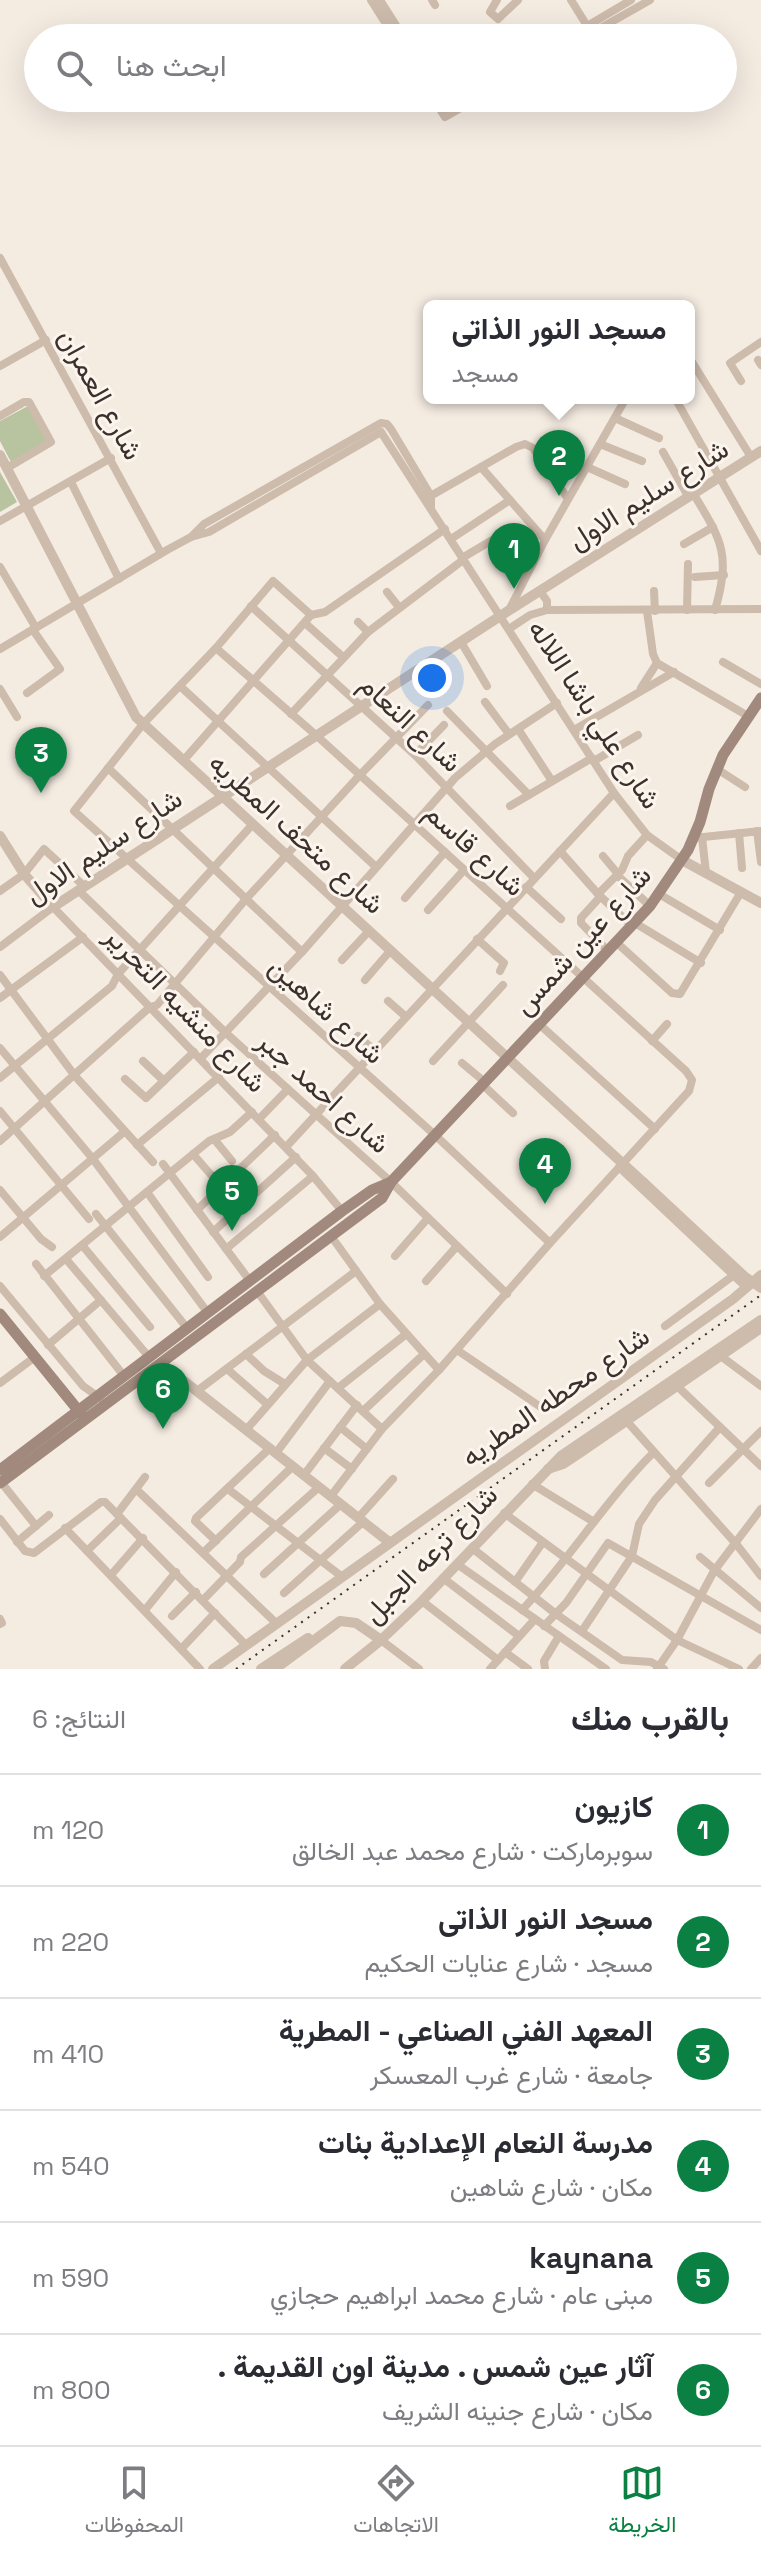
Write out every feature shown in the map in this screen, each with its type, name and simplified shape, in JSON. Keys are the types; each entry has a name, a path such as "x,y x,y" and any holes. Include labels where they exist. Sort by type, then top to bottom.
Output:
{"main road":[{"name":"شارع عين شمس","path":"102,1400 124,1376 208,1313 375,1205 391,1182 650,906 698,837 717,769 761,698"},
{"name":"شارع عين شمس","path":"0,1482 102,1400 161,1363 342,1211 372,1190 391,1182"},
{"path":"1,1316 82,1415"},
{"name":"شارع عين شمس","path":"1,1466 82,1415"}],"street":[{"path":"371,0 386,24"},
{"path":"380,0 395,24"},
{"path":"497,0 490,12 498,19 513,2"},
{"path":"571,0 583,24"},
{"path":"599,24 631,0"},
{"path":"604,24 650,0"},
{"name":"شارع العمران","path":"0,258 161,553"},
{"path":"0,285 11,279"},
{"path":"0,366 46,340"},
{"path":"741,381 731,362 761,342"},
{"path":"695,366 756,454"},
{"path":"0,416 29,402 51,442 7,468"},
{"path":"505,614 623,404"},
{"path":"678,404 761,551"},
{"path":"615,418 659,438"},
{"name":"شارع علي باشا اللاله","path":"0,649 161,553 191,537 209,532 380,432 407,464 463,559 505,614 509,629 614,793 647,835 682,860 761,903"},
{"path":"600,444 642,461"},
{"path":"427,498 516,447 529,446 568,499"},
{"path":"663,452 713,527 722,548 724,575 715,610"},
{"name":"شارع سليم الاول","path":"0,947 53,907 173,828 756,454"},
{"name":"شارع متحف المطريه","path":"0,455 125,700 143,724 507,1058 747,1288"},
{"path":"0,521 111,458"},
{"path":"481,467 545,540"},
{"path":"587,467 625,484"},
{"path":"71,482 119,579"},
{"path":"451,539 510,500"},
{"path":"684,544 713,527"},
{"path":"183,761 311,615 325,612 445,529"},
{"path":"291,714 343,657 398,606 494,539"},
{"path":"687,610 688,564"},
{"path":"0,567 60,669 27,693"},
{"path":"695,577 724,575"},
{"path":"302,952 108,768 143,724 216,648 273,581 311,615"},
{"path":"540,591 547,601 547,610"},
{"path":"654,591 651,611 653,654 657,663 748,716"},
{"path":"387,592 398,606"},
{"name":"شارع النعام","path":"251,606 415,755 534,878"},
{"path":"509,629 530,615 547,610 761,609"},
{"path":"358,622 368,632"},
{"path":"305,623 343,657"},
{"path":"461,642 487,686"},
{"name":"شارع قاسم","path":"216,648 690,1075 689,1091 655,1129"},
{"path":"723,662 761,684"},
{"path":"638,691 657,663"},
{"path":"574,730 674,672"},
{"path":"180,686 375,866"},
{"path":"0,689 3,701 17,717"},
{"path":"485,702 514,732 552,781"},
{"path":"125,1079 144,1098 226,1033 302,952 447,787 486,751 557,703"},
{"path":"0,1141 150,1007 157,1005 246,899 428,705"},
{"path":"447,711 529,795"},
{"path":"415,755 444,725"},
{"path":"510,806 638,735"},
{"name":"شارع شاهين","path":"108,768 74,811 436,1136 550,1243"},
{"path":"717,769 745,787"},
{"path":"286,1147 614,793"},
{"path":"0,1078 112,986 118,974 252,825"},
{"path":"706,873 698,837 759,831 761,862"},
{"path":"739,833 742,868"},
{"path":"647,835 580,920 582,925 669,990 676,994 684,991 741,892"},
{"name":"شارع منشيه التحرير","path":"0,836 24,874 53,907 296,1157 342,1211"},
{"name":"شارع احمد جبر","path":"24,874 44,849 226,1033 391,1182 507,1294"},
{"path":"560,851 599,896 633,925 701,963"},
{"path":"405,898 445,852"},
{"path":"603,856 650,906"},
{"path":"428,910 464,870"},
{"path":"0,891 24,874"},
{"path":"526,887 561,919"},
{"path":"659,894 720,930"},
{"path":"342,960 369,931"},
{"path":"0,998 83,937"},
{"path":"477,939 504,963 500,971"},
{"path":"365,980 390,951"},
{"path":"0,975 75,1076 124,1132 169,1173 307,1360 382,1429"},
{"path":"433,1061 503,985"},
{"path":"388,1001 405,1016"},
{"path":"331,1496 382,1429 439,1370 655,1129 539,1024"},
{"path":"652,1041 667,1024"},
{"path":"358,1036 374,1050"},
{"path":"0,1048 130,1206 208,1313"},
{"path":"143,1061 164,1081"},
{"path":"462,1063 513,1113"},
{"path":"137,1145 219,1077"},
{"path":"259,1119 288,1089"},
{"path":"0,1111 61,1186 105,1226 187,1328"},
{"path":"44,1276 193,1154 230,1132 252,1112"},
{"path":"0,1237 124,1132"},
{"path":"197,1210 275,1135"},
{"path":"214,1139 232,1161"},
{"path":"193,1154 212,1176"},
{"path":"213,1232 296,1157"},
{"name":"شارع متحف المطريه","path":"621,1165 761,1288"},
{"path":"226,1249 313,1176"},
{"path":"0,1190 41,1239 52,1247"},
{"path":"147,1192 208,1277"},
{"path":"395,1256 428,1218"},
{"path":"331,1236 380,1304 439,1370"},
{"path":"82,1245 150,1327"},
{"path":"426,1281 457,1246"},
{"path":"66,1259 149,1357"},
{"path":"36,1264 124,1376"},
{"path":"197,1391 356,1271"},
{"path":"665,1326 734,1275"},
{"name":"شارع محطه المطريه","path":"213,1669 761,1275"},
{"path":"0,1286 83,1386 102,1400"},
{"path":"48,1345 101,1300"},
{"path":"246,1430 307,1360 380,1304"},
{"name":"شارع ترعه الجبل","path":"623,1417 717,1353 757,1330 761,1320"},
{"path":"338,1388 405,1335"},
{"path":"457,1350 545,1410"},
{"path":"717,1353 761,1386"},
{"name":"شارع ترعه الجبل","path":"351,1667 422,1601 561,1456 676,1385 717,1353"},
{"path":"246,1354 264,1371 285,1384"},
{"path":"304,1475 340,1427 423,1355"},
{"path":"2,1378 35,1357"},
{"path":"161,1363 389,1542"},
{"path":"227,1369 267,1404"},
{"path":"216,1541 195,1520 273,1451 330,1381"},
{"path":"676,1385 761,1466"},
{"path":"623,1417 761,1576"},
{"path":"340,1427 367,1449"},
{"path":"582,1631 632,1556 639,1524 655,1500 720,1427"},
{"path":"709,1483 761,1431"},
{"path":"324,1448 352,1469"},
{"path":"522,1610 567,1560 627,1479 653,1453"},
{"path":"203,1553 293,1466"},
{"path":"87,1551 119,1516 145,1477"},
{"path":"284,1593 361,1519 393,1479"},
{"path":"0,1482 36,1526"},
{"path":"532,1484 594,1522"},
{"path":"203,1600 241,1557 319,1487"},
{"path":"136,1489 276,1623"},
{"path":"228,1489 341,1576"},
{"path":"0,1519 25,1551 34,1553 105,1502 246,1645"},
{"path":"264,1574 341,1504"},
{"path":"472,1548 556,1614 622,1660 645,1661 660,1668 714,1571 737,1545 761,1509"},
{"path":"504,1513 677,1640 739,1669"},
{"path":"17,1542 49,1515"},
{"path":"65,1528 200,1669"},
{"path":"111,1575 143,1538"},
{"path":"515,1582 543,1542"},
{"path":"544,1626 608,1543 761,1630"},
{"path":"700,1557 761,1608"},
{"path":"457,1564 559,1636 592,1665 606,1669"},
{"path":"145,1610 176,1572"},
{"path":"443,1578 519,1636"},
{"path":"172,1616 196,1592"},
{"path":"422,1601 498,1660"},
{"path":"182,1648 215,1613"},
{"path":"490,1669 535,1619"},
{"path":"275,1669 335,1622 345,1620 356,1623 419,1669"},
{"path":"261,1669 300,1641 318,1635"},
{"path":"545,1669 544,1661 559,1636"},
{"path":"505,1652 528,1669"},
{"path":"751,1669 761,1658"}],"green space":[{"path":"28,406 48,442 11,462 0,441 0,421"},
{"path":"0,472 17,502 0,512"}],"railway":[{"path":"236,1669 761,1295"}],"place":[{"name":"مسجد النور الذاتى","path":"559,496"},
{"name":"كازيون","path":"514,589"},
{"name":"المعهد الفني الصناعي - المطرية","path":"41,793"},
{"name":"مدرسة النعام الإعدادية بنات","path":"545,1204"},
{"name":"kaynana","path":"232,1231"},
{"name":"آثار عين شمس . مدينة اون القديمة .","path":"163,1429"}]}
